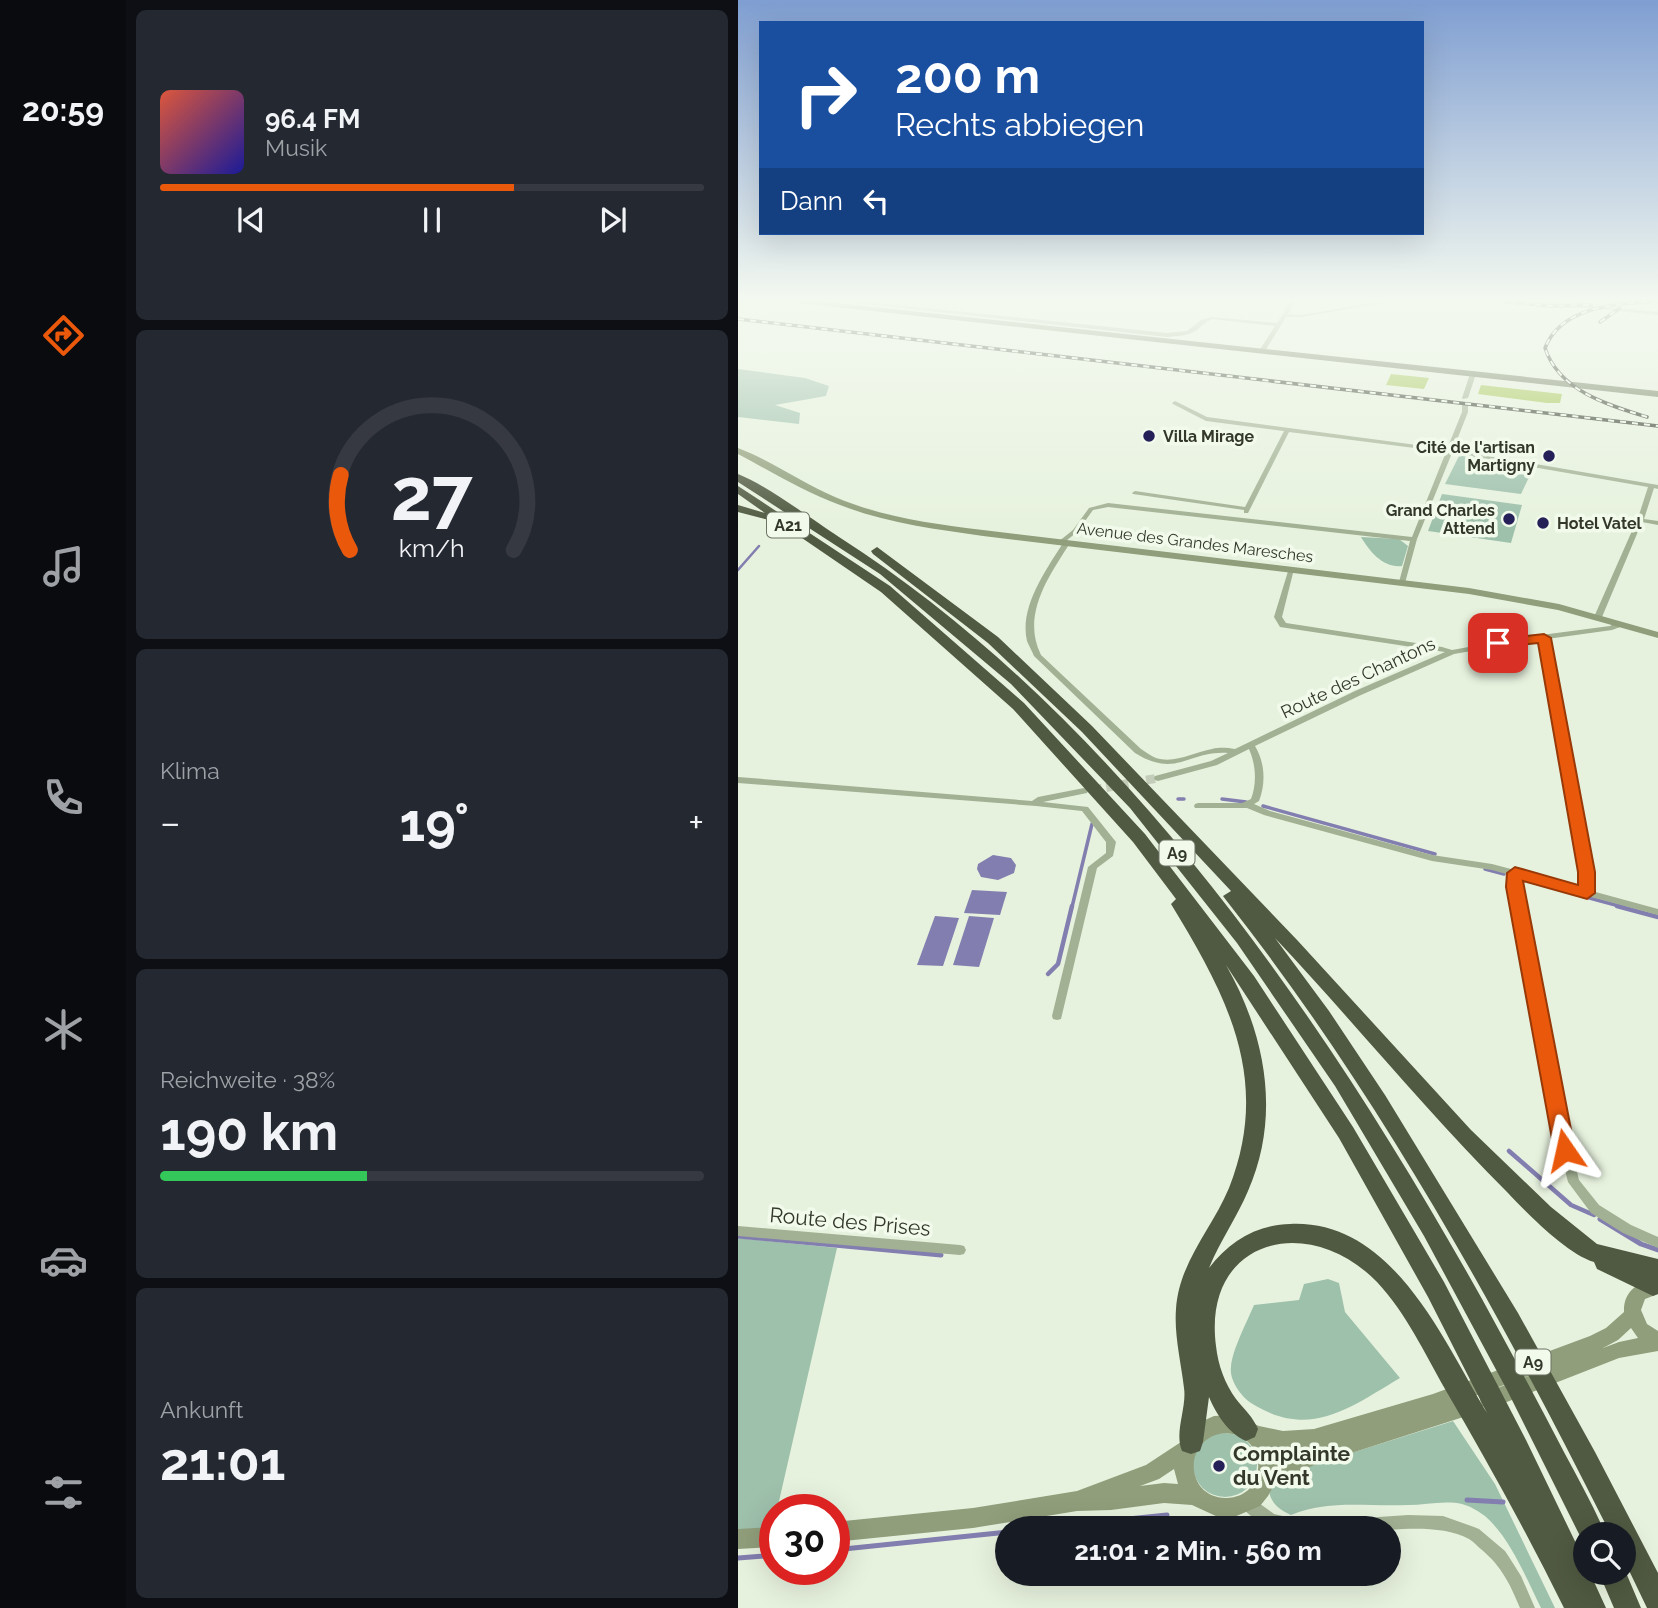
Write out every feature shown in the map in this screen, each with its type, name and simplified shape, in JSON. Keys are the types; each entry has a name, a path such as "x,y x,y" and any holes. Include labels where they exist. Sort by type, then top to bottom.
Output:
{"highway":[{"name":"A9","path":"738,467 820,513 928,588 1023,667 1110,753 1249,917 1390,1119 1488,1281 1657,1602"},
{"name":"A9","path":"738,477 851,546 973,640 1078,741 1187,865 1290,1005 1385,1152 1494,1342 1586,1522"},
{"path":"738,489 835,551 905,604 978,667 1051,739 1184,894 1238,967 1354,1147 1483,1381 1593,1608"},
{"name":"A21","path":"738,508 783,523 835,551"},
{"path":"1110,753 1292,945 1481,1154 1543,1214 1615,1268 1656,1280"},
{"path":"1116,812 1184,911 1226,983 1247,1029 1258,1079 1257,1125 1246,1170 1234,1200 1199,1264 1189,1293 1186,1321 1197,1400 1189,1445"},
{"path":"1250,1432 1221,1396 1205,1351 1204,1307 1212,1281 1237,1252 1273,1235 1314,1234 1348,1246 1377,1269 1411,1311 1506,1470 1578,1608"},
{"path":"1617,1585 1628,1608"}],"main road":[{"path":"1492,376 1657,394"},
{"name":"Avenue des Grandes Maresches","path":"738,451 826,496 877,514 938,527 1510,597 1657,634"},
{"path":"1656,1280 1635,1298 1633,1315 1641,1330 1657,1343"},
{"path":"1591,1353 1633,1315"},
{"path":"1267,1478 1311,1456 1591,1353 1657,1343"},
{"path":"1077,1501 1152,1472 1189,1445 1204,1429 1216,1425 1228,1424 1283,1440 1314,1438 1436,1411"},
{"path":"850,1530 962,1519 1077,1501 1111,1500 1164,1493 1197,1496 1217,1507 1233,1508 1247,1503 1260,1493 1267,1478 1267,1455 1250,1432"},
{"path":"1189,1445 1185,1474 1197,1496"},
{"path":"738,1539 759,1538"}],"street":[{"path":"1403,582 1414,539 1450,452 1472,376"},
{"path":"1175,403 1203,418 1450,452 1654,486 1598,617"},
{"path":"1243,520 1287,430"},
{"path":"1135,494 1247,509"},
{"path":"1236,752 1223,750 1171,762 1151,759 1138,751 1035,653 1030,634 1037,593 1064,542 1090,510 1103,506 1414,539"},
{"path":"1640,520 1657,523"},
{"path":"1291,569 1278,617 1283,625 1452,652"},
{"name":"Route des Chantons","path":"1158,778 1202,768 1358,693 1452,652 1543,636 1612,628 1620,624"},
{"path":"1543,636 1587,872 1587,893"},
{"path":"1248,805 1256,799 1258,785 1256,755 1250,746"},
{"path":"738,780 1078,806 1084,809 1111,842 1110,854 1093,867 1057,1016"},
{"path":"1034,804 1038,800 1084,791"},
{"path":"1198,806 1248,805 1267,813 1406,852 1515,873 1657,912"},
{"path":"1515,873 1514,887 1559,1122 1574,1182 1595,1209 1627,1229 1657,1243"},
{"name":"Route des Prises","path":"738,1231 960,1250"},
{"path":"1247,1503 1262,1517 1286,1525 1327,1527 1428,1521 1454,1526 1478,1535 1499,1554 1528,1608"}],"green space":[{"path":"738,376 790,376 829,386 826,396 775,405 800,413 799,424 738,417"},
{"path":"1459,456 1534,467 1521,494 1445,484"},
{"path":"1442,494 1522,505 1511,543 1428,531"},
{"path":"1361,537 1399,539 1408,546 1402,566 1383,562"},
{"path":"738,1238 837,1248 781,1494 759,1494 759,1529 738,1531"},
{"path":"1328,1279 1339,1283 1345,1312 1400,1378 1364,1400 1328,1416 1292,1419 1272,1414 1243,1396 1232,1377 1232,1360 1237,1344 1254,1305 1299,1300 1304,1284"},
{"path":"1453,1421 1495,1484 1555,1608 1541,1608 1503,1536 1485,1516 1468,1506 1449,1502 1334,1505 1291,1515 1280,1509 1272,1500 1269,1491 1284,1474"},
{"path":"1225,1433 1243,1439 1251,1447 1257,1465 1251,1483 1243,1491 1225,1497 1207,1491 1199,1483 1193,1465 1199,1447 1207,1439"}],"shaded area":[{"path":"993,855 1011,858 1016,865 1014,873 998,880 981,877 978,864"},
{"path":"972,890 1007,892 1000,915 964,913"},
{"path":"935,916 959,918 943,966 917,965"},
{"path":"969,916 994,918 979,967 953,965"}],"building":[{"path":"1390,376 1429,378 1424,389 1386,385"},
{"path":"1481,385 1562,394 1560,403 1547,403 1478,394"}],"waterway":[{"path":"738,570 759,546"},
{"path":"1178,799 1184,799"},
{"path":"1222,799 1246,802"},
{"path":"1263,806 1435,854"},
{"path":"1072,907 1092,824"},
{"path":"1485,869 1504,874"},
{"path":"1524,880 1561,890"},
{"path":"1582,896 1623,907"},
{"path":"1048,974 1058,964 1072,906"},
{"path":"1617,906 1658,917"},
{"path":"1509,1151 1571,1205 1594,1215"},
{"path":"1600,1219 1641,1244 1658,1250"},
{"path":"738,1236 941,1255"},
{"path":"1467,1500 1503,1502"},
{"path":"1157,1516 1167,1515"},
{"path":"850,1548 995,1533"},
{"path":"738,1558 759,1556"}],"tunnel":[{"path":"1093,790 1158,778"}],"railway":[{"path":"1228,376 1658,426"},
{"path":"1562,376 1573,386 1601,401 1647,417"}],"place":[{"name":"Villa Mirage","path":"1149,436"},
{"name":"Cité de l'artisan Martigny","path":"1549,456"},
{"name":"Grand Charles Attend","path":"1509,519"},
{"name":"Hotel Vatel","path":"1543,523"},
{"name":"Complainte du Vent","path":"1219,1466"}],"route":[{"path":"1498,643 1544,638 1587,872 1587,893 1515,873 1514,887 1565,1150"}]}
